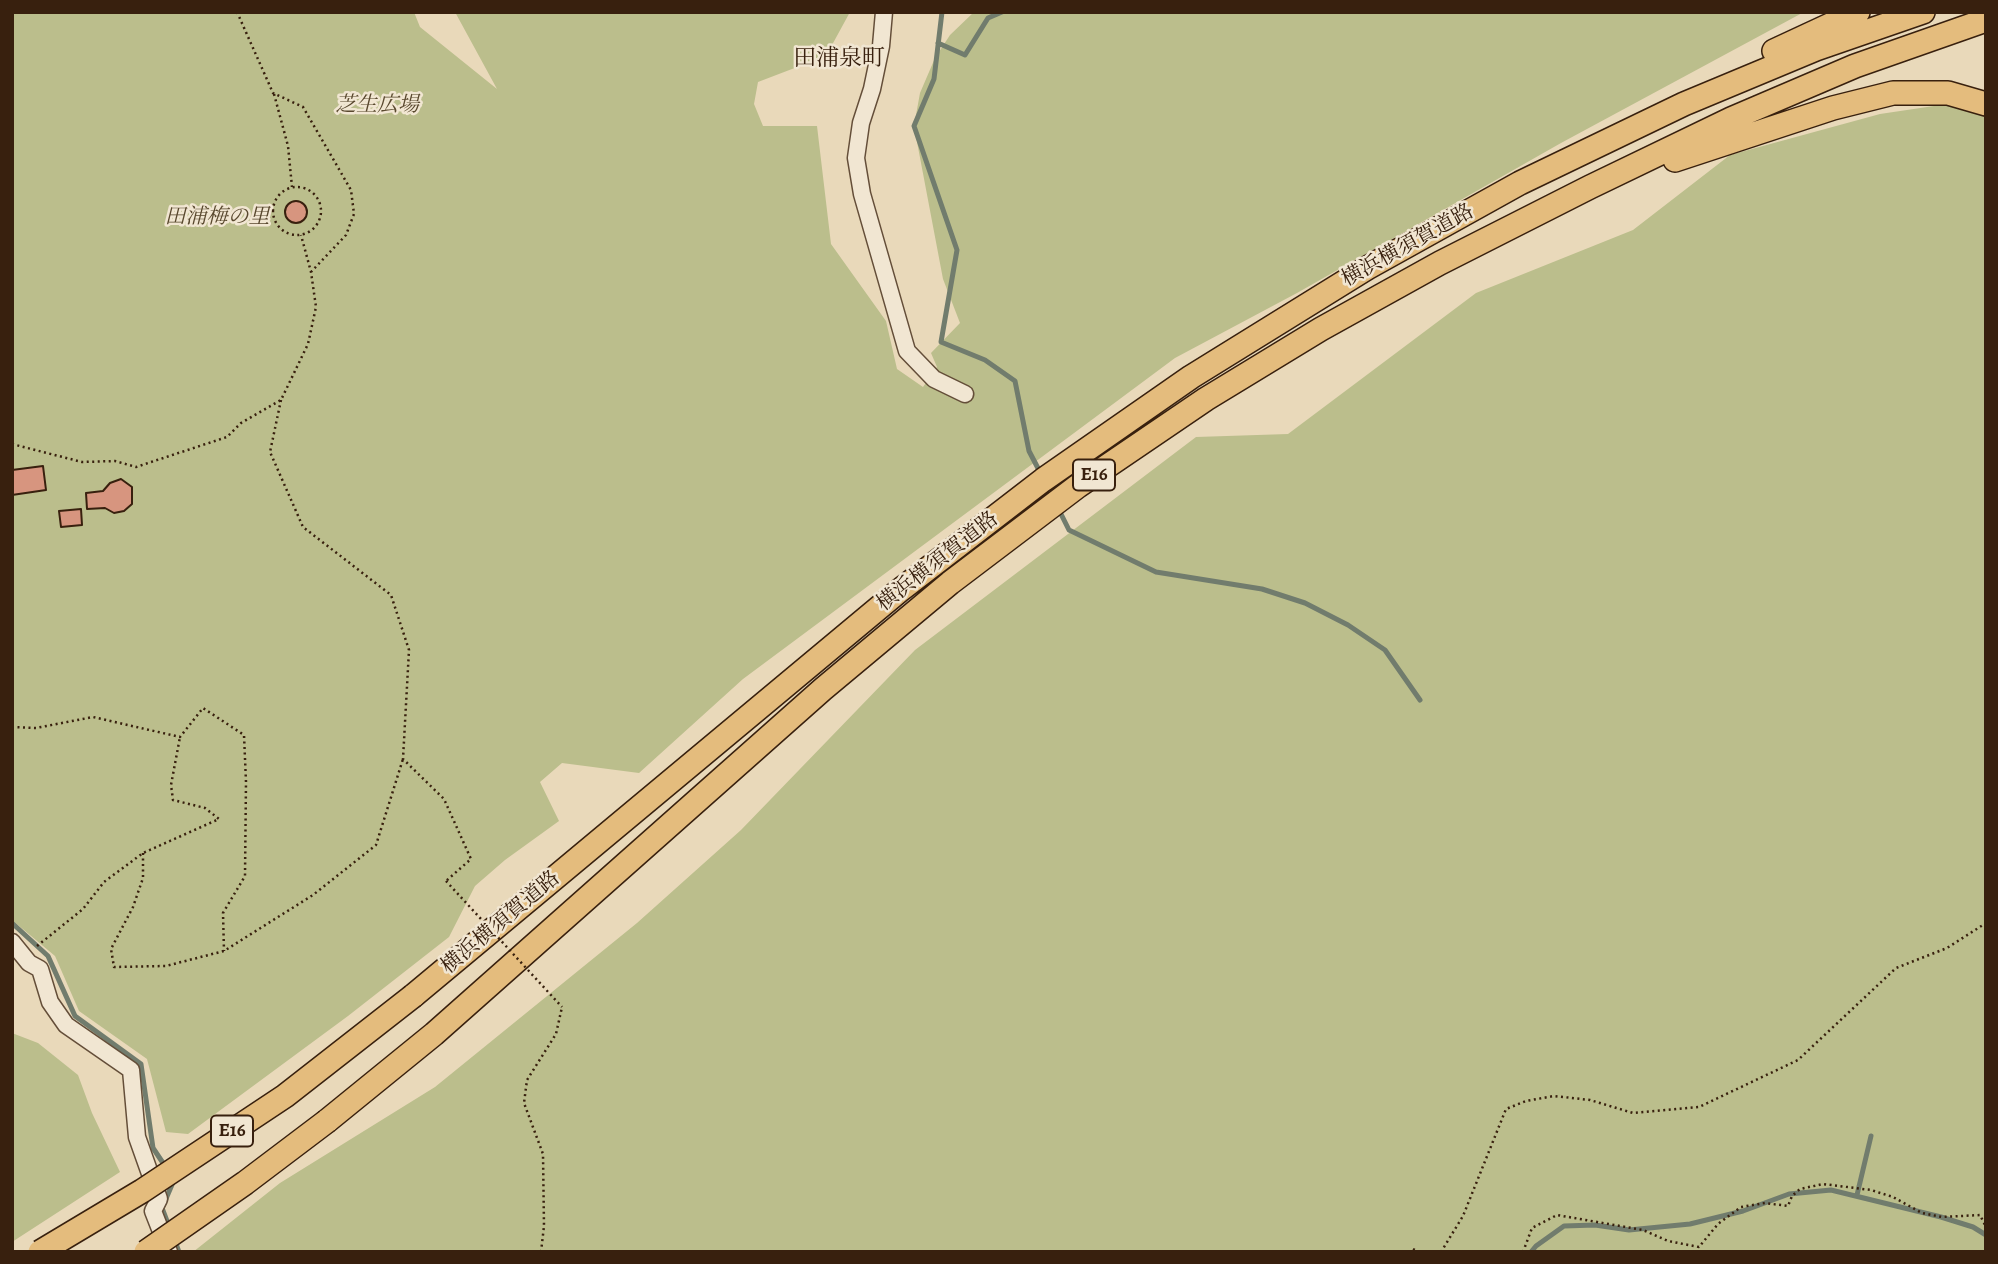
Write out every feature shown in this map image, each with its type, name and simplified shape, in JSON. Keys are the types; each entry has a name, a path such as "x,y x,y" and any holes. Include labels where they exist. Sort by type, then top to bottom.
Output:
{"highway":[{"path":"1520,183 1744,64 1858,12"},
{"name":"横浜横須賀道路","path":"40,1252 142,1191 285,1096 414,996 899,591 1043,480 1214,362 1367,268 1520,183 1684,104 1816,49 1923,12"},
{"name":"横浜横須賀道路","path":"146,1252 245,1183 327,1121 434,1034 823,689 950,583 1078,486 1206,399 1321,329 1440,263 1590,187 1731,119 1843,71 1986,20"},
{"path":"1590,187 1833,108 1894,93 1948,93 1986,104"}],"street":[{"path":"884,12 881,46 861,123 856,158 862,194 907,351 934,379 965,394"},
{"path":"12,942 29,962 40,969 50,1002 66,1026 131,1070 137,1137 159,1199 153,1211 169,1252"}],"path":[{"path":"237,12 273,93 288,146 292,187"},
{"path":"273,93 303,107 351,190 354,215 346,235 311,272"},
{"path":"292,187 310,190 317,197 320,206 317,224 301,235 283,231 276,224 273,215 276,197 283,190 292,187"},
{"path":"143,852 143,878 137,898 111,948 114,967 166,966 224,951 313,895 376,845 402,759 410,650 391,595 303,527 270,452 281,400 308,344 316,307 311,272 301,235"},
{"path":"12,444 82,462 115,461 136,467 227,437 241,423 281,400"},
{"path":"29,962 38,944 83,909 104,882 143,852 219,819 205,808 173,800 171,785 180,737 204,708 244,735 245,876 223,913 224,951"},
{"path":"12,727 36,728 93,717 180,737"},
{"path":"402,759 444,799 471,859 446,881 562,1007 556,1034 527,1080 524,1102 543,1154 544,1226 541,1252"},
{"path":"1441,1252 1463,1216 1506,1109 1526,1101 1554,1096 1590,1100 1633,1113 1699,1107 1798,1060 1896,968 1947,948 1986,923"},
{"path":"1523,1252 1532,1228 1556,1215 1643,1230 1668,1241 1699,1247 1718,1224 1741,1208 1765,1203 1788,1206 1792,1196 1800,1189 1824,1184 1871,1190 1893,1197 1922,1213 1942,1216 1980,1215 1986,1227"},
{"path":"1413,1249 1419,1252"}],"green space":[{"path":"12,12 414,12 420,27 497,89 455,12 850,12 826,56 758,82 754,104 763,126 817,126 831,244 886,321 897,369 923,387 937,367 931,353 960,323 943,279 914,126 920,93 935,58 950,35 974,12 1804,12 1561,143 1297,293 1175,358 743,679 639,773 562,763 540,782 559,821 505,860 475,886 449,937 348,1016 188,1134 166,1132 147,1059 79,1011 55,956 12,920"},
{"path":"1954,103 1986,114 1986,1252 193,1252 280,1183 435,1087 637,923 741,830 915,650 1196,437 1288,434 1476,293 1633,230 1730,155 1880,114"},
{"path":"12,1033 38,1043 78,1075 92,1113 120,1172 12,1242"}],"building":[{"path":"296,201 304,204 307,212 304,220 296,223 288,220 285,212 288,204"},
{"path":"43,466 46,490 12,495 12,470"},
{"path":"121,479 132,487 132,504 124,511 114,513 105,508 87,509 86,493 103,491 110,483"},
{"path":"81,509 82,525 61,527 59,511"}],"waterway":[{"path":"942,12 934,79 914,126 957,250 941,342 985,360 1015,381 1029,451 1041,474"},
{"path":"938,43 965,55 988,18 1002,12"},
{"path":"1058,508 1069,530 1156,572 1262,589 1305,603 1348,625 1385,650 1420,700"},
{"path":"12,923 48,956 75,1016 141,1064 153,1148 167,1169"},
{"path":"1857,1195 1871,1136"},
{"path":"170,1229 162,1208 174,1180"},
{"path":"1531,1252 1564,1226 1595,1225 1629,1230 1690,1224 1743,1211 1789,1194 1831,1190 1941,1217 1973,1227 1986,1235"},
{"path":"174,1238 179,1252"}],"district":[{"name":"田浦泉町","path":"839,59"}],"park label":[{"name":"芝生広場","path":"377,106"},
{"name":"田浦梅の里","path":"217,218"}]}
